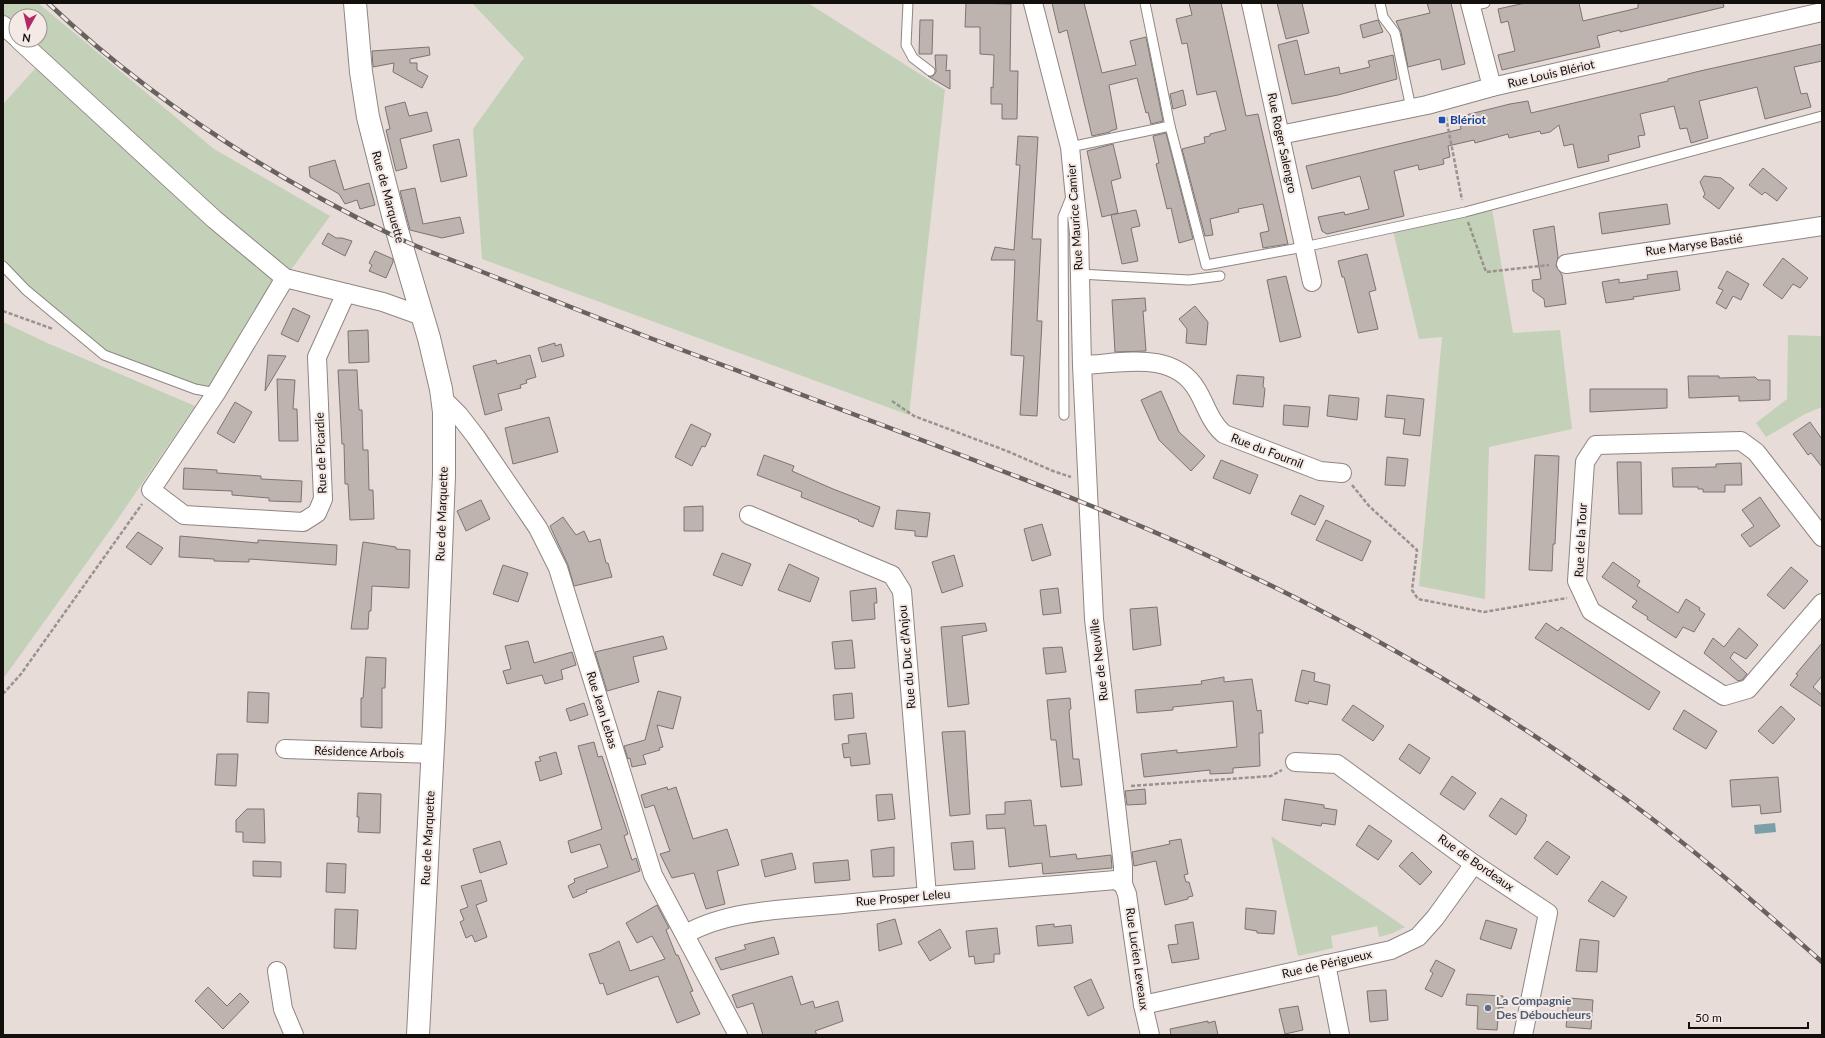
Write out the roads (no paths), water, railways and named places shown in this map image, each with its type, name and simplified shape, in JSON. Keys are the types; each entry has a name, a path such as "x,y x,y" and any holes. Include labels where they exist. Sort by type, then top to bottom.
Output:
{"street":[{"name":"Rue de Marquette","path":"355,3 360,66 368,117 381,174 434,358 442,399 445,430 445,468 433,754 418,1035"},
{"name":"Rue Maurice Camier","path":"1033,3 1070,147 1079,233 1082,365 1086,436"},
{"name":"Rue Roger Salengro","path":"1251,3 1312,282"},
{"path":"1475,4 1492,88"},
{"name":"Rue Louis Blériot","path":"1280,135 1443,102 1492,88 1822,12"},
{"path":"28,48 214,219 286,278 383,302 422,316"},
{"name":"Rue Maryse Bastié","path":"1566,264 1822,226"},
{"path":"216,393 286,278"},
{"name":"Rue de Picardie","path":"216,393 151,490 184,515 303,522 317,513 323,499 317,357 346,293"},
{"name":"Rue du Fournil","path":"1082,365 1148,361 1174,369 1196,388 1212,420 1217,428 1224,434 1320,471 1342,473"},
{"name":"Rue Jean Lebas","path":"442,399 459,415 476,437 538,528 558,568 653,874 738,1035"},
{"name":"Rue de Neuville","path":"1086,436 1094,619 1123,866 1123,884"},
{"name":"Rue de la Tour","path":"1822,537 1756,452 1741,441 1596,445 1585,462 1577,581 1591,611 1724,696 1748,689 1822,603"},
{"name":"Rue du Duc d'Anjou","path":"749,515 892,575 902,592 927,896"},
{"name":"Résidence Arbois","path":"285,749 433,754"},
{"name":"Rue de Bordeaux","path":"1295,762 1337,764 1474,864 1548,913 1523,1035"},
{"name":"Rue de Périgueux","path":"1143,1005 1392,950 1418,937 1435,918 1474,864"},
{"name":"Rue Prosper Leleu","path":"686,934 698,927 748,914 927,896 1115,880 1123,884"},
{"name":"Rue Lucien Leveaux","path":"1123,884 1127,894 1143,1005 1150,1035"},
{"path":"1326,964 1340,1035"},
{"path":"277,971 283,1009 294,1035"}],"lane":[{"path":"908,3 906,45 914,58 930,70"},
{"path":"1145,3 1170,126 1206,265 1304,247 1465,212 1822,116"},
{"path":"1380,3 1383,17 1395,33 1411,108"},
{"path":"1070,147 1170,126"},
{"path":"1064,415 1063,217 1074,188"},
{"path":"3,266 26,290 104,355 195,389 216,393"},
{"path":"1079,274 1189,280 1220,276"}],"water":[{"path":"1775,823 1776,832 1755,834 1754,825"}],"railway":[{"path":"48,3 127,71 212,133 301,188 347,213 403,240 628,329 1035,483 1158,533 1292,596 1358,630 1422,666 1486,705 1548,745 1637,807 1744,894 1822,962"}],"place":[{"name":"Blériot","path":"1442,120"},
{"name":"La Compagnie Des Déboucheurs","path":"1488,1008"}]}
